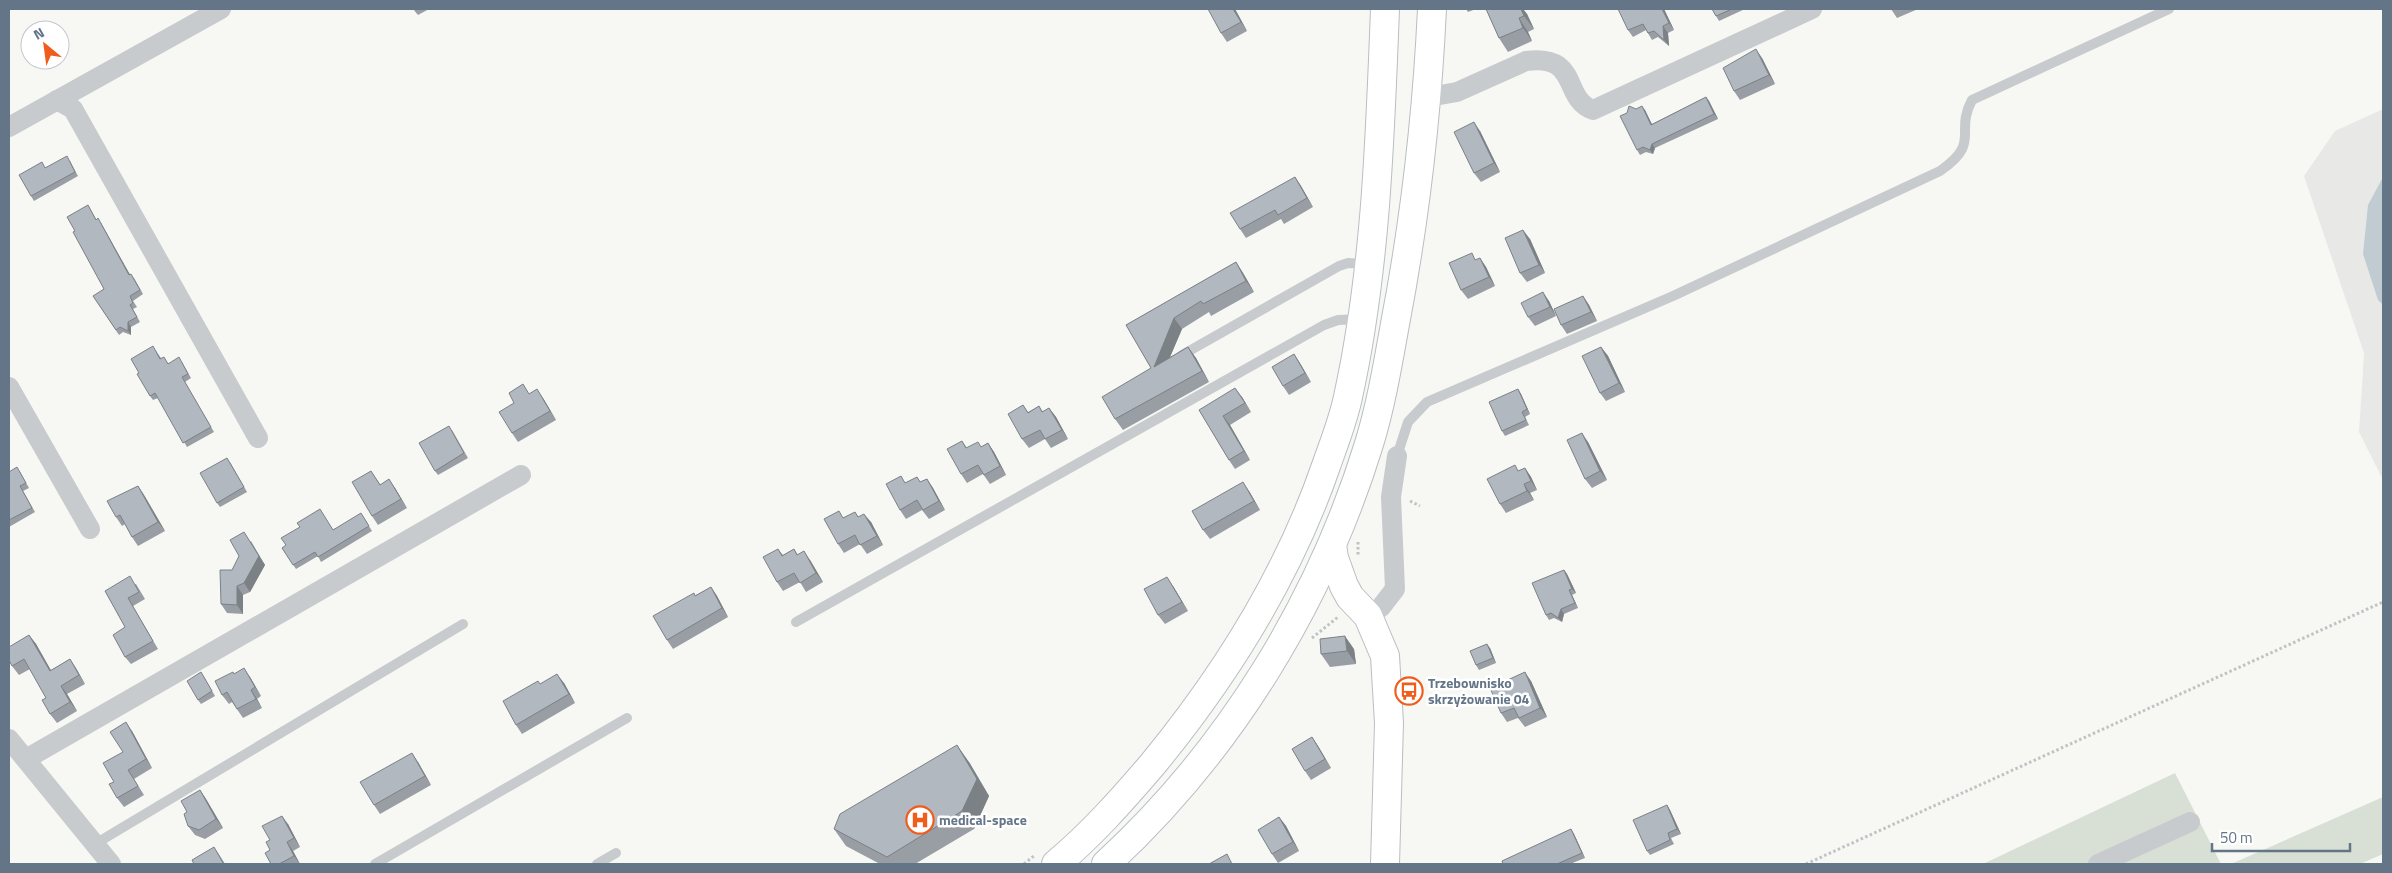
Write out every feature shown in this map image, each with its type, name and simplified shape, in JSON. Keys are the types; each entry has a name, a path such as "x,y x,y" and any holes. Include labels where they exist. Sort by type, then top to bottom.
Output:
{"main road":[{"path":"1047,858 1127,794 1188,721 1239,647 1293,549 1317,491 1347,400 1363,319 1371,265 1385,9"},
{"path":"1106,864 1196,770 1237,716 1289,632 1332,545 1370,442 1402,291 1416,192 1432,9"},
{"path":"1382,81 1391,91 1402,97 1414,97 1426,93"},
{"path":"1332,545 1338,573 1381,641 1388,673 1389,723 1385,864"},
{"path":"1293,549 1294,565 1298,573 1313,585 1359,607"}],"street":[{"path":"9,128 221,9"},
{"path":"1426,93 1440,95 1457,92 1526,61 1538,59 1549,61 1558,66 1570,78 1578,100 1585,107 1593,110 1812,9"},
{"path":"56,100 73,109 258,438"},
{"path":"9,387 90,529"},
{"path":"1359,607 1381,607 1395,589 1391,497 1397,456"},
{"path":"26,759 521,475"},
{"path":"9,739 111,864"},
{"path":"2098,864 2190,822"}],"lane":[{"path":"1397,456 1408,422 1427,402 1673,296 1940,171 1955,161 1964,149 1966,110 1972,100 2169,9"},
{"path":"1182,355 1339,266 1348,263 1371,265"},
{"path":"796,622 1324,325 1338,320 1363,319"},
{"path":"95,844 463,624"},
{"path":"375,864 627,718"},
{"path":"597,864 616,853"}],"path":[{"path":"1806,864 2383,602"},
{"path":"1024,864 1047,858"}],"shaded area":[{"path":"2383,109 2383,480 2359,432 2364,353 2304,176 2335,131"},
{"path":"2383,177 2383,305 2378,300 2363,254 2368,205"},
{"path":"2175,773 2221,864 1983,864"},
{"path":"2383,797 2383,854 2360,864 2231,864"}],"building":[{"path":"1208,9 1233,9 1241,22 1221,33"},
{"path":"1486,9 1521,9 1524,16 1519,18 1523,28 1499,38"},
{"path":"1618,9 1662,9 1669,23 1663,26 1664,40 1654,31 1648,33 1643,24 1628,30"},
{"path":"1712,9 1732,9 1716,16"},
{"path":"1756,49 1769,75 1734,91 1723,68"},
{"path":"1706,97 1714,114 1652,144 1650,150 1643,147 1637,150 1620,116 1627,113 1629,106 1636,109 1642,106 1651,125"},
{"path":"1474,122 1494,163 1474,173 1454,132"},
{"path":"67,156 75,172 31,196 19,175 42,162 45,168"},
{"path":"1295,177 1307,198 1278,215 1275,210 1240,229 1230,213"},
{"path":"88,205 96,220 98,218 129,275 131,274 140,290 130,296 133,303 130,305 137,317 128,322 128,331 120,327 116,330 93,296 104,289 73,232 75,231 67,217"},
{"path":"1523,230 1539,265 1520,273 1505,238"},
{"path":"1472,253 1475,260 1480,258 1489,277 1461,290 1449,263"},
{"path":"1236,262 1246,281 1203,304 1201,301 1174,318 1154,367 1188,347 1202,371 1115,419 1102,397 1151,368 1126,325"},
{"path":"1543,292 1550,307 1528,317 1521,303"},
{"path":"1583,296 1591,312 1561,325 1554,309"},
{"path":"153,346 160,359 164,357 168,364 179,357 188,374 182,377 211,427 183,443 155,393 150,396 137,374 139,373 131,359"},
{"path":"1601,347 1619,383 1600,393 1582,356"},
{"path":"1294,354 1305,373 1283,386 1272,367"},
{"path":"523,384 529,394 537,389 550,411 512,433 499,412 514,403 509,393"},
{"path":"1235,388 1245,403 1223,416 1244,451 1229,460 1199,410"},
{"path":"1518,389 1527,409 1522,412 1526,420 1502,431 1489,402"},
{"path":"1023,405 1028,413 1039,406 1042,412 1049,408 1062,430 1045,439 1040,430 1022,439 1008,414"},
{"path":"449,426 464,453 435,471 419,443"},
{"path":"1582,433 1600,471 1585,479 1567,440"},
{"path":"962,441 966,448 978,442 981,447 988,443 1000,466 984,475 978,465 961,474 947,449"},
{"path":"227,458 244,487 217,503 200,473"},
{"path":"1515,465 1518,471 1525,468 1531,481 1524,484 1527,491 1500,504 1487,479"},
{"path":"17,467 26,483 20,486 32,508 9,520 9,472"},
{"path":"371,471 380,485 389,479 401,499 372,516 352,482"},
{"path":"901,476 905,483 917,477 920,482 927,479 939,501 923,510 917,500 900,510 886,484"},
{"path":"1243,482 1254,501 1203,530 1192,511"},
{"path":"138,486 158,522 132,537 120,515 116,517 107,501"},
{"path":"320,509 333,530 361,513 369,526 318,557 315,552 293,565 282,548 286,545 281,538 300,527 297,523"},
{"path":"839,511 843,518 855,512 858,517 864,514 877,536 860,545 855,535 838,544 824,519"},
{"path":"244,532 259,556 244,583 237,586 237,605 221,604 220,570 232,570 239,556 230,540"},
{"path":"778,549 782,556 794,549 797,555 804,551 816,573 800,583 794,573 777,582 763,557"},
{"path":"1564,570 1572,589 1569,590 1575,603 1561,609 1558,618 1551,613 1546,615 1532,583"},
{"path":"130,576 139,592 128,598 153,641 125,657 113,635 125,627 105,591"},
{"path":"1167,577 1182,602 1158,615 1144,589"},
{"path":"711,587 722,608 667,640 653,616 694,593 695,596"},
{"path":"29,635 50,671 70,659 79,675 61,686 70,702 50,714 42,700 46,698 24,659 12,666 9,660 9,647"},
{"path":"1345,636 1347,651 1321,654 1320,639"},
{"path":"1487,644 1493,658 1476,665 1470,651"},
{"path":"244,668 255,687 251,690 256,699 237,709 227,692 222,695 215,681"},
{"path":"201,672 212,691 198,700 187,681"},
{"path":"1525,672 1540,708 1519,718 1514,708 1501,713 1490,688"},
{"path":"557,674 569,694 516,725 503,701 538,681 540,684"},
{"path":"126,722 146,759 128,770 138,786 117,798 109,784 114,782 103,763 123,752 110,732"},
{"path":"1312,737 1325,759 1305,771 1292,749"},
{"path":"957,745 977,779 962,811 887,857 834,829 840,814"},
{"path":"412,753 425,776 374,805 360,782"},
{"path":"200,790 216,819 199,830 188,826 184,814 187,812 181,801"},
{"path":"1667,805 1677,829 1668,833 1670,840 1647,851 1633,820"},
{"path":"282,816 294,838 287,842 294,856 279,864 271,864 265,853 270,850 266,842 270,840 262,826"},
{"path":"1279,817 1293,842 1272,854 1258,830"},
{"path":"1571,829 1582,853 1557,864 1503,864 1502,861"},
{"path":"214,847 223,863 194,864 192,860"},
{"path":"1227,854 1232,864 1209,864"}],"place":[{"name":"Trzebownisko skrzyżowanie 04","path":"1409,691"},
{"name":"medical-space","path":"920,820"}]}
